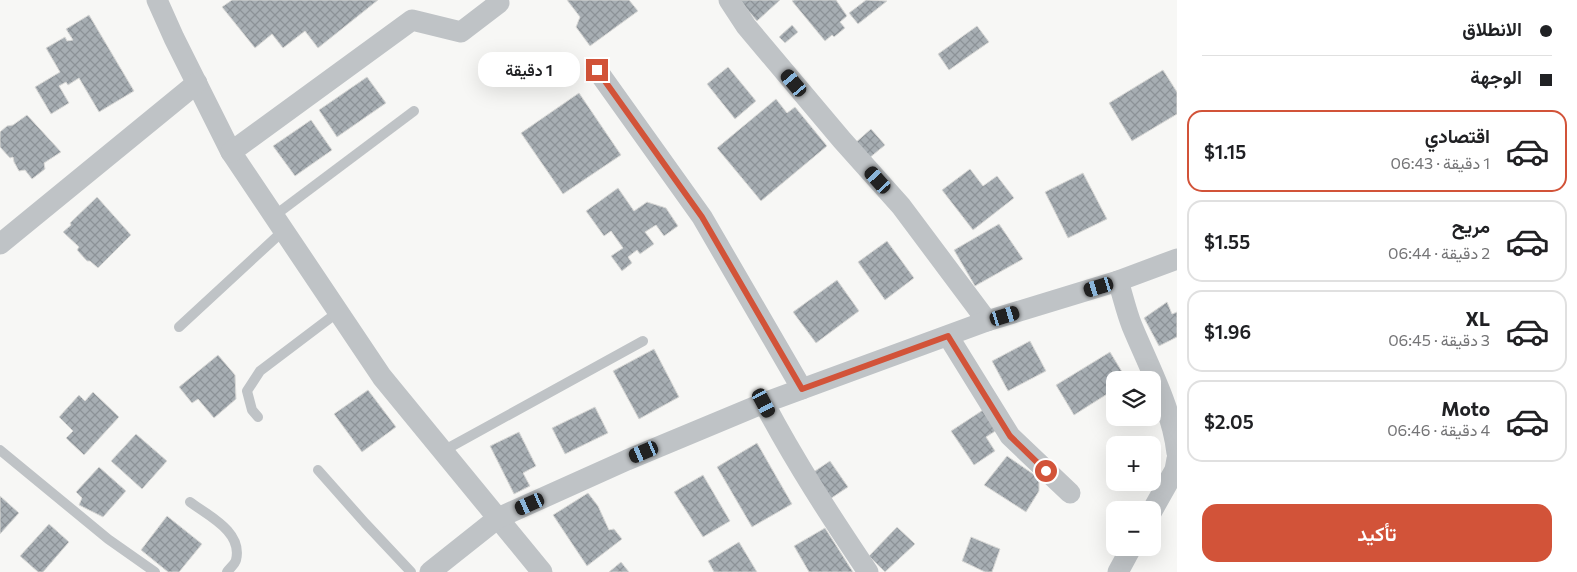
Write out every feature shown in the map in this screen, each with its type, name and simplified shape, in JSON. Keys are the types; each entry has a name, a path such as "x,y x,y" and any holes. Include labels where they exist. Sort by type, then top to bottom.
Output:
{"street":[{"path":"158,0 174,38 231,152 338,312 382,377 542,572"},
{"path":"729,0 759,41 842,140 901,206 987,321"},
{"path":"231,152 412,20 461,32 499,1"},
{"path":"597,70 702,217 802,389"},
{"path":"0,244 197,83"},
{"path":"430,572 498,518 627,460 764,403 987,321 1118,281 1177,259"},
{"path":"1118,281 1131,323 1164,403 1175,437 1177,453"},
{"path":"948,336 1010,436 1070,494"},
{"path":"764,403 816,494 868,572"},
{"path":"1157,501 1175,470 1177,459"},
{"path":"1118,572 1127,556"}],"lane":[{"path":"179,327 279,223 414,111"},
{"path":"258,417 252,410 247,391 260,371 338,312"},
{"path":"443,451 643,341"},
{"path":"0,450 108,539 155,572"},
{"path":"318,470 412,572"},
{"path":"190,502 227,529 237,545 236,562 226,572"}],"building":[{"path":"232,0 378,0 318,48 305,31 283,48 272,34 255,48 222,7"},
{"path":"567,0 629,0 638,11 590,46 576,27 580,17"},
{"path":"739,0 780,0 757,21"},
{"path":"836,0 847,16 840,22 845,28 834,37 832,35 825,41 792,1"},
{"path":"866,0 887,1 858,24 849,13"},
{"path":"89,15 134,91 99,112 79,78 68,85 66,82 59,86 69,103 51,114 35,87 60,72 46,48 65,37 67,41 73,40 66,29"},
{"path":"792,25 798,32 785,43 779,37"},
{"path":"977,26 989,42 949,70 938,54"},
{"path":"728,67 756,101 735,119 707,84"},
{"path":"1163,70 1177,92 1177,114 1132,141 1109,103"},
{"path":"367,77 386,103 337,137 319,110"},
{"path":"579,93 621,155 563,194 521,133"},
{"path":"776,99 787,113 795,107 827,146 761,201 717,148"},
{"path":"27,115 61,152 44,163 45,169 32,179 25,170 19,171 13,157 10,158 0,147 0,132"},
{"path":"311,120 332,150 295,176 273,146"},
{"path":"871,129 885,145 868,159 854,144"},
{"path":"970,169 983,186 997,176 1014,198 973,230 942,190"},
{"path":"1083,173 1107,219 1068,238 1045,192"},
{"path":"618,188 634,211 647,202 666,208 678,226 664,236 656,225 645,232 654,244 640,254 637,250 628,257 632,263 622,271 611,256 623,248 611,231 604,236 586,211"},
{"path":"97,197 131,235 98,268 90,261 87,261 77,250 79,247 63,232"},
{"path":"999,224 1023,259 975,286 954,250"},
{"path":"887,241 914,278 885,300 858,262"},
{"path":"837,280 859,311 816,343 793,312"},
{"path":"1167,302 1172,314 1177,312 1177,337 1159,346 1144,318"},
{"path":"1030,341 1046,371 1008,391 992,361"},
{"path":"654,349 679,397 639,419 613,371"},
{"path":"1110,352 1122,371 1106,371 1106,395 1074,415 1056,385"},
{"path":"218,355 235,375 236,399 214,418 198,399 192,403 179,387"},
{"path":"368,390 396,427 362,452 334,414"},
{"path":"93,392 119,417 84,455 66,438 73,431 59,417 79,395 85,401"},
{"path":"595,407 608,433 565,454 552,428"},
{"path":"983,410 997,430 986,437 995,451 974,465 951,431"},
{"path":"519,432 536,466 523,473 530,486 514,494 490,446"},
{"path":"136,434 167,461 142,489 111,461"},
{"path":"757,443 792,504 752,527 717,467"},
{"path":"1007,456 1039,478 1039,491 1026,512 984,485"},
{"path":"830,461 848,487 827,501 809,475"},
{"path":"99,467 126,491 103,517 79,505 82,498 76,492"},
{"path":"703,475 730,521 703,537 674,492"},
{"path":"588,493 598,506 609,530 614,529 622,539 587,566 553,515"},
{"path":"0,496 19,513 0,534"},
{"path":"167,516 202,544 179,572 168,572 141,550"},
{"path":"49,524 69,542 43,572 38,572 20,556"},
{"path":"897,527 915,544 885,572 869,556"},
{"path":"825,528 853,572 809,572 794,546"},
{"path":"971,537 1000,549 992,572 985,572 962,561"},
{"path":"739,542 757,572 714,572 708,561"},
{"path":"621,562 629,572 609,572"}],"route":[{"path":"597,70 702,217 802,389 948,336 1010,436 1046,471"}]}
